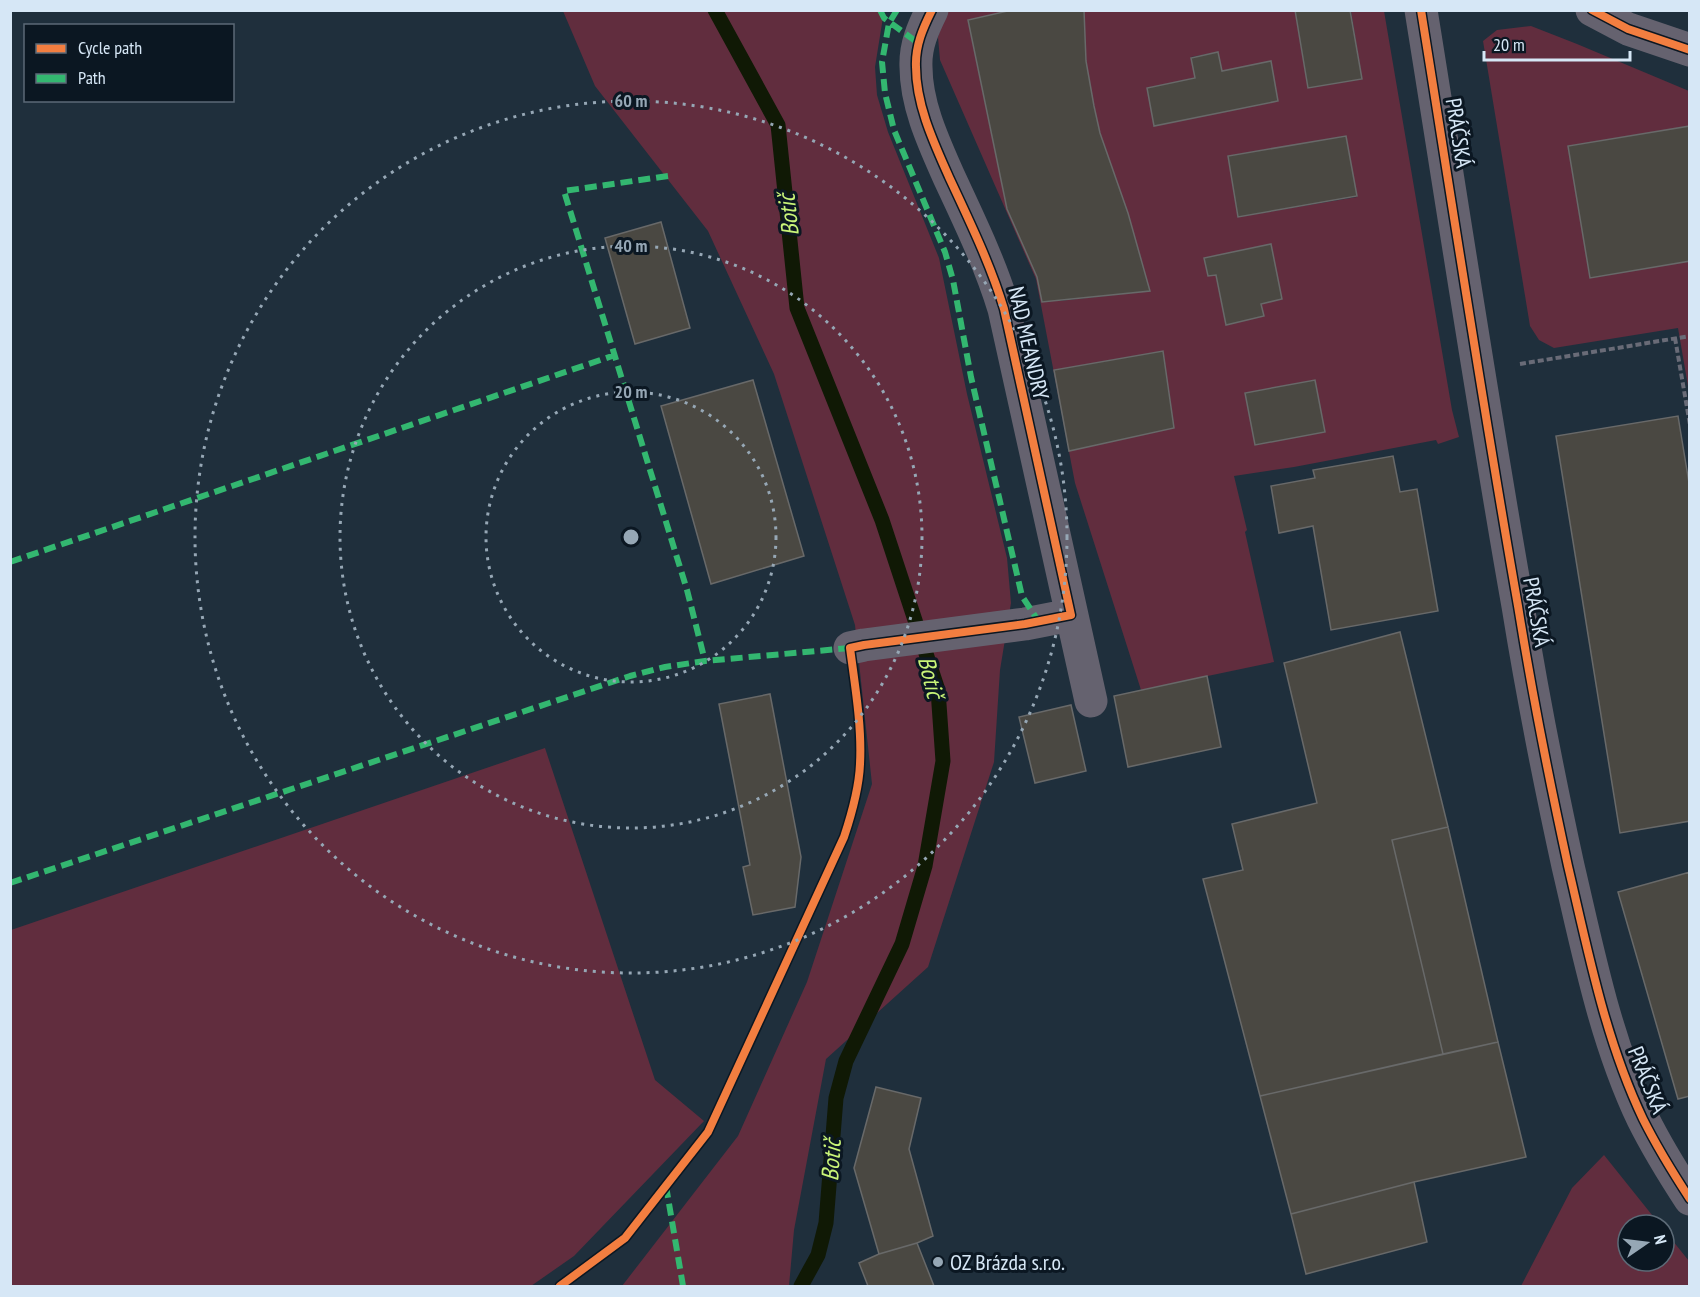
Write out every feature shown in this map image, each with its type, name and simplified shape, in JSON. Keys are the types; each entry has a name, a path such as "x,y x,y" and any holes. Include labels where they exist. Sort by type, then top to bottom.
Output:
{"street":[{"name":"NAD MEANDRY","path":"933,10 918,44 916,68 919,92 936,147 995,278 1004,309 1091,701"},
{"name":"PRÁČSKÁ","path":"1421,10 1532,692 1557,815 1605,1019 1642,1117 1689,1199"},
{"path":"1592,10 1628,29 1689,50"},
{"path":"857,646 1025,624 1071,615"}],"path":[{"path":"1478,371 1689,336"},
{"path":"1675,338 1689,425"}],"shaded area":[{"path":"563,11 884,11 875,67 877,95 888,132 939,258 967,394 1007,558 1011,603 1000,670 994,762 928,967 826,1059 794,1230 789,1286 622,1286 738,1136 807,982 872,784 855,625 774,374 708,231 595,86"},
{"path":"946,11 1012,11 968,21 1007,209 1037,277 1042,302 1150,291 1128,213 1100,133 1086,61 1084,11 1295,11 1308,88 1362,79 1351,11 1384,11 1452,410 1459,437 1438,444 1436,440 1234,476 1274,662 1141,690 1075,483 1036,279 940,60 938,37","holes":["1218,52 1222,71 1271,61 1278,101 1154,126 1147,88 1195,78 1191,57","1346,136 1357,197 1238,217 1228,156","1270,244 1282,299 1261,304 1264,316 1226,325 1216,275 1208,276 1204,258","1163,351 1174,428 1069,451 1055,370","1315,380 1325,432 1255,444 1245,393"]},
{"path":"1531,26 1689,91 1689,126 1568,146 1590,278 1689,261 1689,392 1678,328 1554,348 1539,340 1530,326 1483,41 1497,30"},
{"path":"545,748 655,1080 704,1121 574,1256 531,1286 11,1286 11,930"},
{"path":"1604,1155 1650,1213 1616,1213 1616,1273 1676,1273 1676,1245 1689,1261 1689,1286 1521,1286 1572,1188"}],"building":[{"path":"1012,10 1084,10 1086,61 1100,133 1128,213 1150,291 1042,302 1037,277 1007,209 968,20"},
{"path":"1295,10 1350,10 1362,79 1308,88"},
{"path":"1218,52 1222,71 1271,61 1278,101 1154,126 1147,88 1195,78 1191,58"},
{"path":"1690,126 1690,261 1590,278 1568,146"},
{"path":"1346,136 1357,196 1238,217 1228,156"},
{"path":"661,222 690,328 635,344 605,238"},
{"path":"1271,244 1282,299 1261,304 1264,316 1226,325 1216,275 1208,276 1204,258"},
{"path":"1163,351 1174,428 1069,451 1054,370"},
{"path":"753,380 804,556 711,584 661,406"},
{"path":"1315,380 1325,432 1255,445 1245,393"},
{"path":"1678,416 1690,489 1690,821 1620,833 1556,436"},
{"path":"1393,456 1400,492 1417,489 1438,611 1331,630 1313,526 1279,533 1271,486 1315,478 1313,470"},
{"path":"1400,632 1448,827 1392,840 1443,1054 1260,1096 1203,879 1243,870 1232,824 1317,803 1284,663"},
{"path":"1207,676 1221,747 1128,767 1114,696"},
{"path":"770,694 801,857 795,907 753,915 743,867 750,865 719,704"},
{"path":"1071,705 1086,771 1035,783 1019,717"},
{"path":"1448,827 1498,1042 1443,1054 1392,840"},
{"path":"1690,872 1690,1096 1678,1099 1618,892"},
{"path":"1498,1042 1526,1157 1414,1182 1291,1214 1260,1096"},
{"path":"876,1087 921,1098 909,1149 933,1236 879,1254 854,1168"},
{"path":"1414,1182 1427,1242 1306,1274 1291,1214"},
{"path":"917,1243 934,1286 868,1286 859,1263 879,1254"}],"waterway":[{"name":"Botič","path":"715,10 778,125 797,308 882,520 938,690 943,761 925,866 902,944 846,1061 836,1098 826,1223 818,1255 801,1286"}],"marked path":[{"path":"880,10 884,18 918,43"},
{"path":"897,10 889,23 882,62 885,93 894,130 945,252 953,280 971,377 1022,596 1039,622"},
{"path":"668,176 564,191 687,590 705,661"},
{"path":"10,562 615,355"},
{"path":"10,883 630,676 665,667 705,661 850,648 851,654"},
{"path":"666,1186 683,1286"}],"cycle path":[{"path":"560,1286 625,1238 708,1132 844,837 855,801 860,764 859,721 850,648 1025,624 1071,615 1004,309 986,258 949,177 922,110 917,81 917,52 932,10"},
{"path":"1421,10 1523,639 1568,866 1590,962 1618,1058 1643,1119 1690,1199"},
{"path":"1592,10 1628,29 1690,50"}],"place":[{"name":"OZ Brázda s.r.o.","path":"938,1262"}]}
